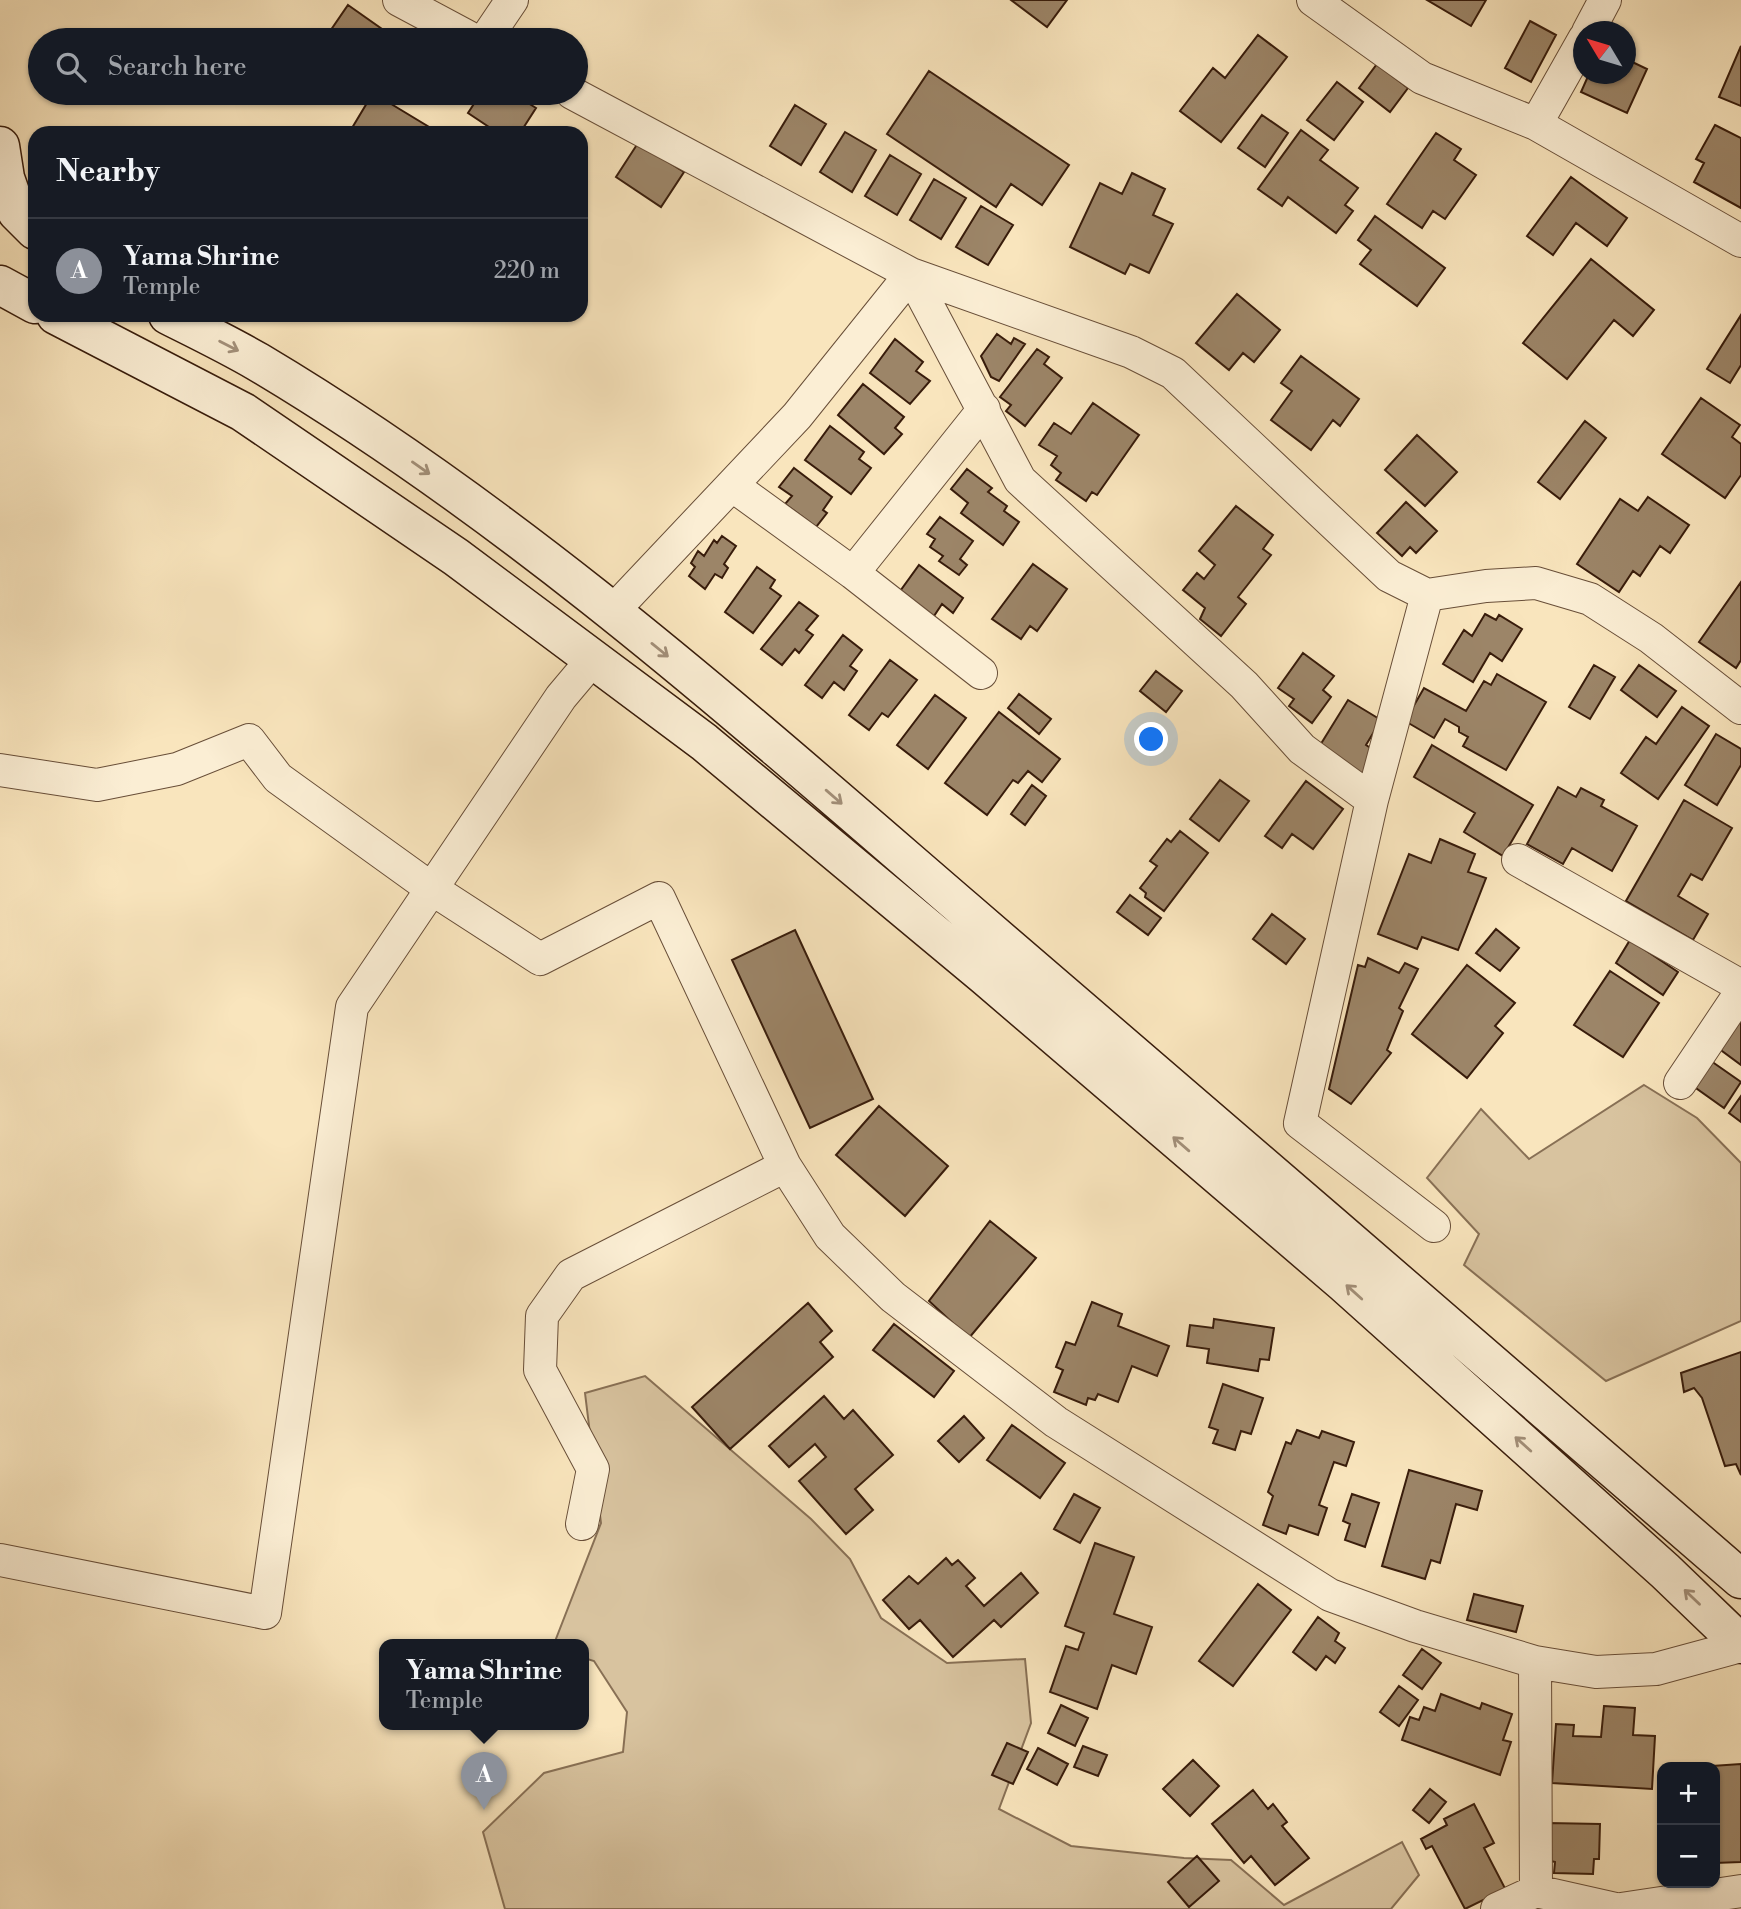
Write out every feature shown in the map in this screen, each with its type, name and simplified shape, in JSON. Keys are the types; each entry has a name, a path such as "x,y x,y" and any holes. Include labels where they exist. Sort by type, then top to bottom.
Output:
{"street":[{"path":"399,0 452,28"},
{"path":"493,28 512,0"},
{"path":"1313,0 1422,78 1536,124 1741,241"},
{"path":"1594,21 1605,0"},
{"path":"1536,124 1573,58"},
{"path":"588,102 911,274 1131,352 1172,373 1389,576 1427,595 1486,586 1536,583 1590,599 1651,638 1741,708"},
{"path":"0,146 5,178 17,212 28,223"},
{"path":"0,230 28,240"},
{"path":"911,274 1020,480 1244,685 1301,749 1372,800"},
{"path":"613,611 797,416 911,274"},
{"path":"0,285 28,300"},
{"path":"0,770 97,785 177,769 249,740 278,778 432,889 541,959 659,898 785,1166 830,1236 893,1297 1056,1422 1330,1595 1415,1626 1535,1662 1596,1672 1656,1669 1741,1645 1665,1570 1355,1294 1049,1030 704,742 456,557 243,412 69,322"},
{"path":"182,322 253,359 348,417 477,508 613,611 734,710 1741,1579"},
{"path":"853,573 984,409"},
{"path":"733,486 853,573 981,673"},
{"path":"1427,595 1372,800 1300,1123 1434,1226"},
{"path":"10,1562 265,1613 352,1007 561,697 593,659"},
{"path":"1518,860 1741,989 1680,1083"},
{"path":"582,1524 593,1469 540,1370 542,1316 571,1275 785,1166"},
{"path":"1535,1662 1536,1891"},
{"path":"1497,1909 1536,1891 1616,1909"},
{"path":"1621,1909 1741,1891"}],"shaded area":[{"path":"1644,1085 1697,1118 1741,1163 1741,1321 1606,1381 1464,1265 1479,1234 1427,1178 1481,1109 1529,1159"},
{"path":"645,1376 811,1519 850,1559 881,1618 947,1663 1025,1659 1031,1723 999,1809 1071,1846 1184,1858 1231,1860 1284,1905 1402,1842 1419,1875 1391,1909 505,1909 483,1832 544,1773 623,1752 627,1712 594,1661 589,1660 589,1639 556,1639 601,1523 585,1393"}],"building":[{"path":"1011,0 1067,0 1047,27"},
{"path":"1427,0 1486,0 1471,26"},
{"path":"348,5 381,28 332,28"},
{"path":"1530,21 1556,35 1531,82 1505,68"},
{"path":"1258,35 1287,57 1221,142 1180,111 1213,68 1225,78"},
{"path":"1741,46 1741,106 1719,97"},
{"path":"1377,64 1408,88 1390,112 1359,88"},
{"path":"1636,64 1647,69 1627,113 1581,92 1585,84 1636,84"},
{"path":"929,71 1069,165 1042,205 1011,184 996,207 887,134"},
{"path":"1337,82 1363,102 1334,140 1307,120"},
{"path":"366,105 393,105 427,126 353,126"},
{"path":"473,105 531,105 536,108 524,126 488,126 468,113"},
{"path":"795,105 826,124 801,165 770,146"},
{"path":"1262,115 1288,133 1265,167 1238,148"},
{"path":"1715,125 1741,138 1741,208 1694,182 1704,163 1696,159"},
{"path":"1301,130 1328,150 1320,160 1358,188 1345,205 1353,211 1336,233 1288,197 1282,206 1258,189"},
{"path":"845,132 876,150 852,192 820,172"},
{"path":"1436,133 1461,149 1454,160 1476,175 1445,219 1433,211 1422,228 1387,204"},
{"path":"638,143 684,172 661,207 616,177"},
{"path":"890,155 921,174 897,215 865,196"},
{"path":"1132,173 1165,189 1153,215 1173,224 1149,273 1130,264 1125,274 1070,247 1100,183 1122,194"},
{"path":"1571,177 1627,218 1607,246 1576,223 1553,255 1527,236"},
{"path":"934,179 966,198 941,239 910,220"},
{"path":"981,206 1013,225 988,265 956,247"},
{"path":"1375,216 1445,268 1417,306 1360,264 1371,250 1358,240"},
{"path":"1591,259 1654,310 1633,336 1614,320 1567,379 1523,343"},
{"path":"1237,294 1280,330 1254,362 1243,353 1229,370 1196,343"},
{"path":"1741,315 1741,365 1730,383 1707,369"},
{"path":"997,334 1011,344 1014,338 1025,344 999,381 991,377 981,356"},
{"path":"895,339 923,362 916,371 930,381 910,404 870,373"},
{"path":"1037,349 1049,357 1044,364 1062,378 1025,426 1006,411 1011,405 1000,397"},
{"path":"1301,356 1359,399 1340,426 1333,420 1311,450 1271,420 1292,391 1281,383"},
{"path":"863,384 904,417 895,428 902,434 884,454 838,415"},
{"path":"1701,398 1740,425 1732,437 1741,444 1741,475 1725,498 1662,454"},
{"path":"1093,403 1139,435 1097,495 1092,492 1086,501 1056,480 1061,473 1051,465 1057,456 1039,445 1054,423 1071,434"},
{"path":"1585,421 1606,438 1560,499 1538,482"},
{"path":"830,426 864,452 859,459 871,468 851,494 805,460"},
{"path":"1417,435 1457,472 1425,506 1385,470"},
{"path":"794,468 832,497 823,510 827,513 816,527 785,504 792,496 779,487"},
{"path":"967,469 992,488 988,492 1007,506 1004,511 1019,522 1003,545 961,513 968,503 951,489"},
{"path":"1648,497 1689,525 1670,553 1660,546 1640,576 1633,571 1619,592 1577,564 1620,499 1638,511"},
{"path":"1406,502 1437,531 1416,553 1410,547 1402,556 1377,533"},
{"path":"1236,506 1273,535 1263,549 1271,555 1238,597 1246,604 1221,636 1200,619 1205,608 1183,590 1197,573 1204,579 1215,565 1199,551"},
{"path":"940,517 973,541 960,559 967,565 959,575 939,561 943,556 930,547 935,539 927,534"},
{"path":"722,536 736,546 724,564 728,568 722,578 715,574 705,589 689,576 695,567 691,563 698,551 704,556 714,540 717,543"},
{"path":"1033,564 1067,589 1037,631 1030,626 1021,639 992,619"},
{"path":"919,565 963,598 953,613 942,604 932,619 898,594"},
{"path":"757,567 775,580 770,588 781,596 753,633 725,612"},
{"path":"1741,582 1741,660 1736,668 1699,642"},
{"path":"799,602 818,616 806,630 813,635 799,653 795,649 782,665 761,649"},
{"path":"1485,614 1496,620 1499,615 1522,629 1502,661 1490,653 1473,682 1443,664 1464,630 1472,636"},
{"path":"843,635 862,650 850,666 857,671 844,690 834,682 822,698 805,685"},
{"path":"1303,653 1334,676 1323,690 1331,697 1312,723 1289,706 1294,699 1278,688"},
{"path":"890,660 917,680 888,717 882,713 869,730 849,715"},
{"path":"1594,665 1615,677 1590,719 1569,707"},
{"path":"1639,665 1676,691 1657,717 1621,690"},
{"path":"1156,671 1182,691 1166,712 1140,691"},
{"path":"1497,674 1546,702 1506,770 1463,746 1468,737 1459,732 1459,727 1445,719 1434,738 1405,721 1424,688 1466,711 1484,681 1491,685"},
{"path":"1019,694 1051,719 1039,734 1008,708"},
{"path":"935,695 966,718 928,769 897,745"},
{"path":"1348,700 1381,720 1366,745 1375,751 1367,777 1319,747"},
{"path":"1682,707 1709,726 1658,799 1621,773 1646,737 1656,744"},
{"path":"999,712 1060,759 1042,782 1028,771 1018,783 1013,780 987,815 945,783"},
{"path":"1716,734 1741,749 1741,765 1717,805 1685,785"},
{"path":"1432,745 1533,805 1503,856 1464,832 1475,813 1414,777"},
{"path":"1220,780 1249,801 1219,841 1190,819"},
{"path":"1306,781 1343,809 1313,849 1292,834 1282,848 1265,836"},
{"path":"1032,785 1046,796 1025,825 1011,814"},
{"path":"1558,787 1576,797 1581,788 1604,800 1601,806 1637,826 1612,871 1572,848 1563,864 1527,844"},
{"path":"1684,800 1732,828 1702,880 1691,874 1678,896 1708,914 1693,940 1626,901"},
{"path":"1180,831 1208,853 1164,911 1145,897 1146,893 1140,888 1157,866 1150,861 1167,839 1171,842"},
{"path":"1440,839 1475,854 1468,872 1486,878 1458,950 1422,937 1417,949 1378,934 1409,854 1431,863"},
{"path":"1130,895 1161,918 1148,935 1117,912"},
{"path":"1272,914 1305,939 1286,964 1253,939"},
{"path":"1496,929 1519,948 1500,971 1476,953"},
{"path":"795,930 873,1099 810,1128 732,960"},
{"path":"1630,940 1678,972 1663,995 1616,963"},
{"path":"1368,958 1399,973 1405,963 1418,969 1399,1008 1403,1011 1387,1050 1391,1053 1351,1104 1329,1089 1358,965 1365,967"},
{"path":"1467,965 1515,1003 1495,1026 1503,1033 1467,1078 1412,1034"},
{"path":"1610,971 1659,1003 1623,1057 1574,1025"},
{"path":"1741,1018 1741,1065 1718,1048"},
{"path":"1711,1061 1741,1082 1724,1108 1693,1086"},
{"path":"1741,1096 1741,1122 1729,1113"},
{"path":"879,1106 948,1166 905,1216 836,1155"},
{"path":"990,1221 1036,1258 969,1338 929,1301"},
{"path":"1092,1302 1122,1314 1118,1326 1169,1346 1157,1376 1132,1366 1118,1402 1098,1394 1095,1400 1088,1398 1086,1405 1054,1392 1063,1370 1056,1367 1066,1342 1075,1345"},
{"path":"808,1303 832,1331 820,1342 833,1357 730,1449 692,1407"},
{"path":"1214,1319 1274,1328 1269,1360 1260,1359 1258,1371 1207,1363 1209,1349 1187,1346 1190,1325 1213,1328"},
{"path":"894,1324 954,1371 934,1397 873,1350"},
{"path":"1741,1352 1741,1475 1736,1464 1725,1466 1702,1398 1694,1388 1684,1392 1681,1373"},
{"path":"1223,1384 1263,1398 1251,1434 1241,1431 1235,1450 1213,1443 1218,1430 1209,1427"},
{"path":"824,1396 844,1419 853,1410 893,1455 855,1489 873,1510 846,1534 799,1481 826,1457 815,1444 789,1467 769,1446"},
{"path":"964,1416 984,1438 959,1462 938,1441"},
{"path":"1012,1425 1065,1463 1040,1498 987,1460"},
{"path":"1297,1430 1319,1438 1322,1431 1354,1442 1346,1466 1334,1462 1319,1505 1327,1508 1318,1535 1289,1525 1286,1534 1263,1525 1273,1496 1268,1492 1286,1442 1291,1444"},
{"path":"1409,1470 1482,1491 1477,1510 1456,1504 1440,1563 1431,1560 1425,1579 1382,1566"},
{"path":"1074,1494 1100,1508 1080,1543 1054,1529"},
{"path":"1352,1494 1379,1503 1365,1547 1345,1540 1350,1524 1343,1521"},
{"path":"1095,1543 1134,1557 1114,1614 1152,1627 1136,1674 1112,1665 1097,1709 1050,1692 1066,1646 1078,1650 1084,1633 1065,1626"},
{"path":"946,1558 952,1565 958,1560 975,1578 966,1586 984,1606 1021,1573 1038,1593 1001,1627 994,1620 953,1657 920,1620 909,1629 883,1600 909,1576 918,1584"},
{"path":"1258,1584 1291,1610 1233,1686 1199,1661"},
{"path":"1474,1594 1523,1606 1516,1632 1467,1620"},
{"path":"1318,1617 1339,1633 1335,1641 1345,1648 1335,1663 1326,1656 1316,1670 1293,1652"},
{"path":"1422,1649 1441,1663 1422,1689 1403,1675"},
{"path":"1399,1686 1418,1700 1399,1726 1380,1712"},
{"path":"1441,1694 1480,1709 1482,1703 1512,1714 1503,1740 1511,1742 1500,1775 1402,1740 1410,1717 1419,1720 1424,1707 1435,1711"},
{"path":"1061,1705 1088,1718 1075,1746 1048,1733"},
{"path":"1604,1706 1635,1708 1633,1735 1655,1736 1652,1789 1552,1783 1556,1724 1574,1725 1573,1736 1601,1737"},
{"path":"1007,1743 1028,1752 1013,1784 992,1775"},
{"path":"1083,1746 1107,1755 1098,1776 1074,1767"},
{"path":"1038,1748 1068,1764 1057,1785 1027,1769"},
{"path":"1193,1760 1219,1786 1190,1816 1163,1789"},
{"path":"1741,1764 1741,1862 1720,1863 1720,1765"},
{"path":"1430,1789 1446,1802 1429,1823 1413,1810"},
{"path":"1253,1790 1268,1809 1273,1804 1287,1822 1282,1826 1309,1858 1275,1885 1251,1856 1244,1863 1212,1824"},
{"path":"1474,1804 1494,1843 1484,1848 1509,1896 1487,1908 1483,1900 1465,1909 1432,1846 1426,1849 1421,1839 1447,1825 1444,1819"},
{"path":"1548,1823 1600,1824 1599,1859 1594,1859 1593,1874 1554,1873 1555,1862 1547,1860"},
{"path":"1197,1856 1219,1881 1189,1907 1168,1882"}],"place":[{"name":"Yama Shrine","path":"484,1810"}]}
